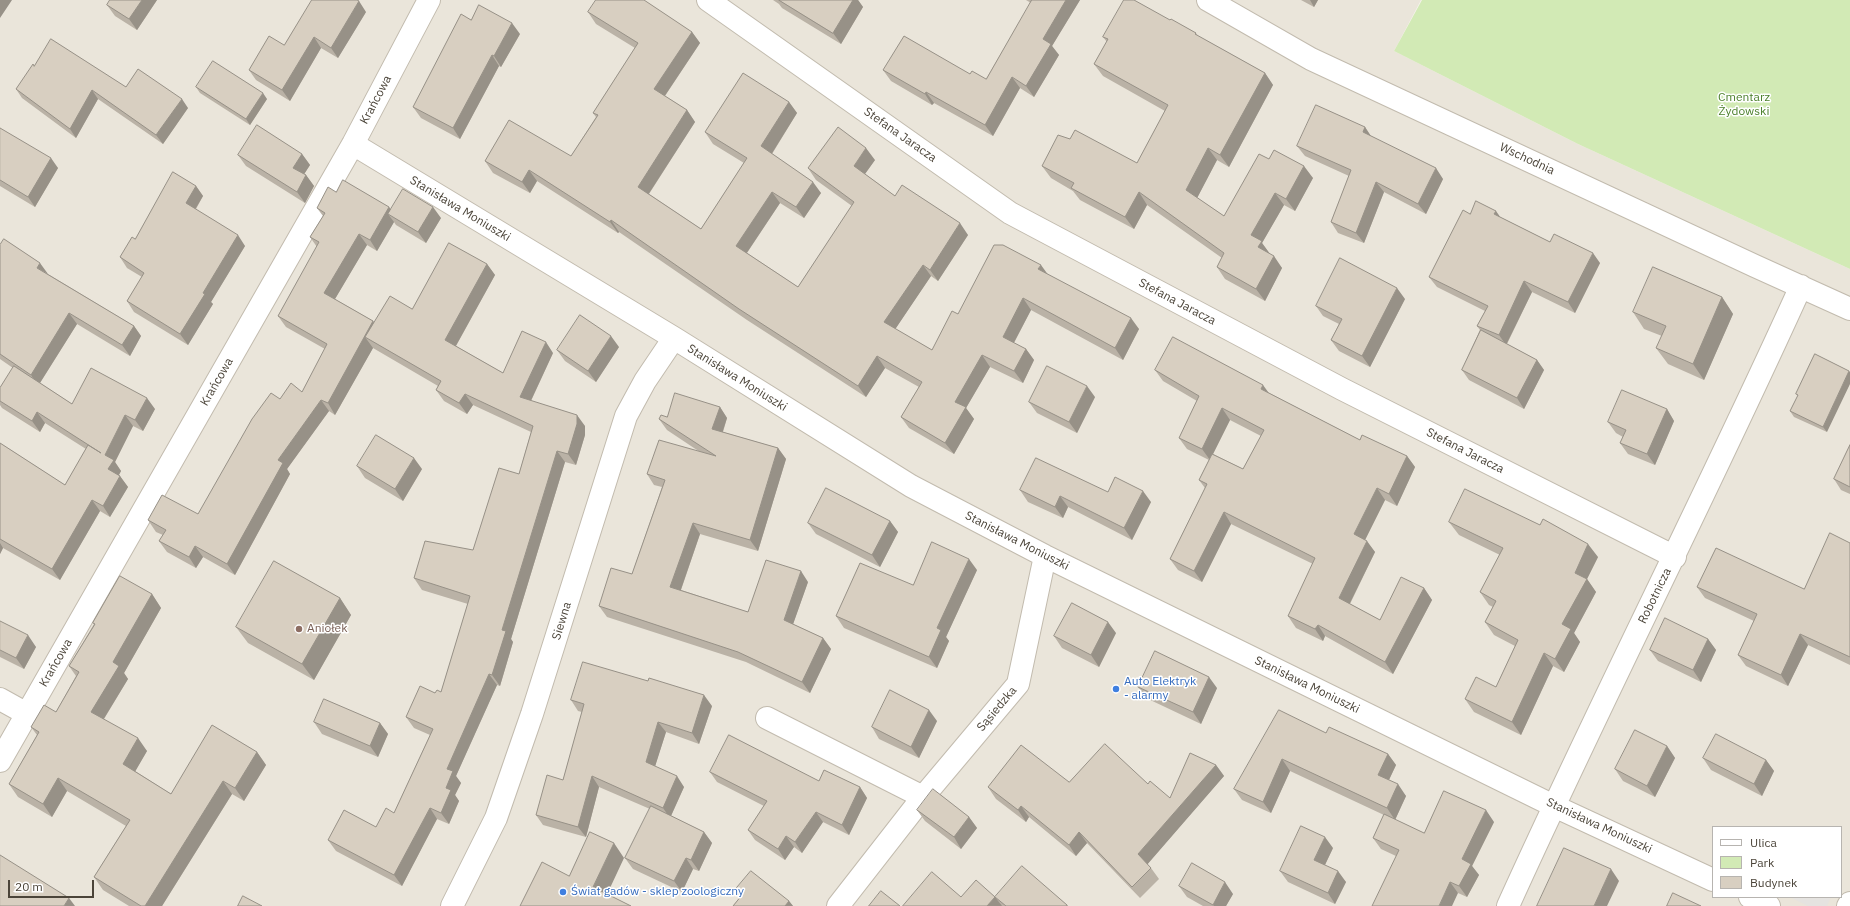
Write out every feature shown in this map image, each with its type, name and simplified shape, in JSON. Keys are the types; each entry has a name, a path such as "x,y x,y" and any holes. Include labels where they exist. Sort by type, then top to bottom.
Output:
{"street":[{"name":"Krańcowa","path":"0,761 352,144 430,0"},
{"name":"Stefana Jaracza","path":"708,0 1010,213 1342,389 1675,557"},
{"name":"Wschodnia","path":"1208,0 1311,59 1755,266 1850,308"},
{"name":"Stanisława Moniuszki","path":"352,144 674,338 911,486 1045,556 1554,806 1712,880"},
{"name":"Robotnicza","path":"1508,906 1554,806 1675,557 1801,286"},
{"name":"Siewna","path":"452,906 496,818 532,714 626,416 645,381 674,338"},
{"name":"Sąsiedzka","path":"838,906 923,796 1018,684 1045,556"},
{"path":"0,699 27,714"},
{"path":"767,718 923,796"},
{"path":"1752,898 1769,906"}],"shaded area":[{"path":"0,0 1421,0 1394,51 1578,144 1850,269 1850,906 0,906"},
{"path":"1792,898 1831,898 1827,906 1808,906"}],"green space":[{"name":"Cmentarz Żydowski","path":"1422,0 1850,0 1850,269 1578,144 1394,51"}],"building":[{"path":"110,0 142,0 129,19 107,5"},
{"path":"312,0 359,1 331,48 314,37 282,90 249,70 269,36 284,45"},
{"path":"596,0 644,0 692,32 654,89 687,110 638,187 701,229 747,158 705,132 743,73 789,102 761,146 813,182 796,207 772,192 736,246 798,287 854,202 808,168 838,127 866,148 854,166 895,196 902,185 960,223 930,270 923,265 884,322 932,350 952,311 958,314 994,245 1003,245 1041,265 1038,269 1131,318 1115,348 1023,298 1003,337 1026,349 1014,371 982,355 955,402 966,407 945,443 901,417 922,382 877,356 858,386 739,309 611,220 610,222 529,170 522,182 485,161 509,120 571,156 598,115 593,113 638,43 588,12"},
{"path":"779,0 853,0 833,33"},
{"path":"1032,0 1066,0 1043,39 1051,44 1026,86 1012,77 985,125 883,70 904,36 970,74 972,71 986,79"},
{"path":"1124,0 1134,0 1170,20 1171,19 1265,73 1220,155 1208,148 1186,190 1224,216 1259,154 1269,159 1274,150 1304,166 1286,199 1275,193 1251,235 1262,241 1258,247 1274,256 1256,289 1217,267 1224,253 1139,192 1125,217 1071,188 1074,183 1042,166 1058,135 1070,139 1075,130 1137,163 1168,105 1094,64 1108,39 1103,37"},
{"path":"479,5 512,23 494,56 492,55 453,128 413,107 461,14 471,20"},
{"path":"51,39 126,87 138,69 182,99 156,135 92,90 70,129 16,89 33,64 34,66"},
{"path":"213,61 263,93 246,119 196,87"},
{"path":"1316,105 1365,127 1363,132 1436,168 1418,204 1376,182 1356,233 1331,222 1351,170 1297,146"},
{"path":"257,125 302,154 293,168 306,175 297,192 238,155"},
{"path":"0,128 51,158 28,197 0,180"},
{"path":"173,172 196,186 186,203 238,235 203,293 205,294 180,334 127,301 144,273 120,257 132,237 135,239"},
{"path":"343,180 389,207 370,240 359,234 324,293 373,321 328,403 321,400 278,460 283,463 227,564 195,546 189,557 159,541 166,530 148,520 162,495 198,514 252,419 271,393 280,399 291,383 302,392 327,344 278,316 319,242 310,237 325,213 317,208 328,187 336,192"},
{"path":"403,189 433,207 418,232 388,214"},
{"path":"1476,201 1496,211 1494,214 1550,242 1554,234 1593,253 1568,302 1524,281 1499,335 1477,326 1488,306 1429,277 1463,210 1470,214"},
{"path":"4,239 40,263 37,268 134,326 122,345 69,313 31,375 0,354 0,245"},
{"path":"449,243 487,264 445,340 503,373 522,331 546,342 520,397 577,415 577,424 568,454 557,451 502,630 506,631 492,675 489,674 447,769 453,771 446,788 451,790 441,813 430,808 394,875 328,840 344,810 376,827 386,808 394,813 433,729 406,717 420,686 435,693 437,690 441,692 470,596 414,578 425,541 473,550 499,468 519,474 533,426 465,394 459,403 436,390 441,381 365,337 390,296 412,309"},
{"path":"1340,258 1397,288 1362,356 1331,340 1342,319 1316,306"},
{"path":"1653,267 1722,297 1693,364 1656,348 1666,326 1633,312"},
{"path":"580,315 611,336 588,371 557,350"},
{"path":"1481,330 1537,360 1517,398 1462,370"},
{"path":"1173,337 1263,385 1261,389 1360,440 1362,435 1407,456 1389,494 1377,488 1354,534 1367,541 1339,598 1380,620 1401,577 1424,588 1385,662 1318,625 1315,629 1288,616 1315,558 1224,512 1194,571 1170,559 1207,484 1199,480 1212,454 1243,469 1264,430 1222,408 1202,449 1179,438 1199,396 1155,370"},
{"path":"1815,354 1849,371 1823,427 1790,411 1798,395 1796,394"},
{"path":"14,366 72,404 91,368 147,398 135,420 125,415 105,455 114,460 108,469 120,476 103,506 92,500 52,569 0,539 0,443 65,485 88,445 101,453 37,412 32,421 0,401 0,388"},
{"path":"1047,366 1087,386 1069,422 1029,402"},
{"path":"1622,390 1667,409 1647,454 1620,443 1626,430 1608,422"},
{"path":"675,393 720,407 712,429 778,448 750,540 693,523 670,587 748,612 766,560 801,571 784,620 823,638 802,682 738,652 599,606 611,568 632,574 665,480 647,474 659,440 716,456 659,419 661,415 667,417"},
{"path":"376,435 414,458 395,489 357,466"},
{"path":"1850,445 1850,487 1834,479"},
{"path":"1036,458 1108,492 1115,477 1143,491 1124,528 1060,496 1055,507 1020,490"},
{"path":"826,488 890,521 872,555 808,523"},
{"path":"1465,489 1540,525 1543,519 1588,544 1575,573 1587,579 1562,624 1571,629 1555,659 1544,653 1512,722 1465,699 1476,677 1496,687 1518,640 1485,622 1496,601 1480,592 1503,548 1449,522"},
{"path":"1830,533 1850,543 1850,657 1800,634 1781,675 1738,655 1757,614 1697,587 1716,548 1804,589"},
{"path":"932,542 969,559 937,628 941,630 929,657 836,616 860,563 913,585"},
{"name":"Aniołek","path":"274,561 340,598 302,664 236,627"},
{"path":"120,576 152,594 113,662 119,666 91,712 138,738 123,764 171,794 212,725 257,752 235,788 223,781 145,906 141,906 94,877 130,820 58,778 43,804 9,784 39,732 31,727 44,705 56,712 79,672 69,666 95,624 93,623"},
{"path":"1072,603 1108,622 1091,655 1054,636"},
{"path":"1665,618 1708,639 1693,670 1650,650"},
{"path":"0,621 28,635 16,658 0,650"},
{"path":"1155,651 1209,677 1193,712 1138,687"},
{"path":"583,662 648,681 649,678 704,695 692,733 658,722 646,762 677,776 663,808 592,776 578,827 536,815 547,775 563,780 584,704 571,700"},
{"path":"890,690 929,710 911,747 872,727"},
{"path":"324,699 380,723 370,746 314,722"},
{"path":"1279,710 1326,733 1329,727 1388,754 1378,775 1398,784 1387,808 1282,759 1263,802 1234,789"},
{"path":"1635,730 1667,746 1647,786 1615,769"},
{"path":"1716,734 1766,760 1754,784 1703,758"},
{"path":"729,735 819,781 824,770 860,787 842,825 816,812 795,842 786,836 778,849 748,830 767,801 710,772"},
{"path":"1105,744 1148,784 1150,781 1170,798 1190,753 1216,765 1138,854 1151,868 1132,887 1079,832 1069,845 1021,806 1018,810 988,787 1021,745 1069,782"},
{"path":"933,789 969,817 954,837 917,810"},
{"path":"1444,791 1486,810 1462,859 1471,864 1459,886 1450,882 1439,906 1372,906 1399,850 1373,838 1384,814 1424,833"},
{"path":"651,806 704,832 691,860 686,858 674,881 625,858"},
{"path":"1301,826 1325,837 1314,860 1338,871 1328,893 1280,871"},
{"path":"590,832 614,843 593,887 631,906 520,906 542,862 569,876"},
{"path":"1564,848 1611,869 1594,906 1537,906"},
{"path":"0,855 69,898 64,906 0,906"},
{"path":"1192,863 1225,882 1213,905 1179,886"},
{"path":"1022,866 1067,906 1006,906 995,897"},
{"path":"751,871 789,901 785,906 733,906 742,895 735,890"},
{"path":"932,872 961,897 976,880 995,897 987,906 903,906"},
{"path":"881,891 900,906 869,906"},
{"path":"1673,893 1701,906 1667,906"},
{"path":"243,896 262,906 238,906"}],"place":[{"name":"Aniołek","path":"299,629"},
{"name":"Auto Elektryk - alarmy","path":"1116,689"},
{"name":"Świat gadów - sklep zoologiczny","path":"563,892"}]}
